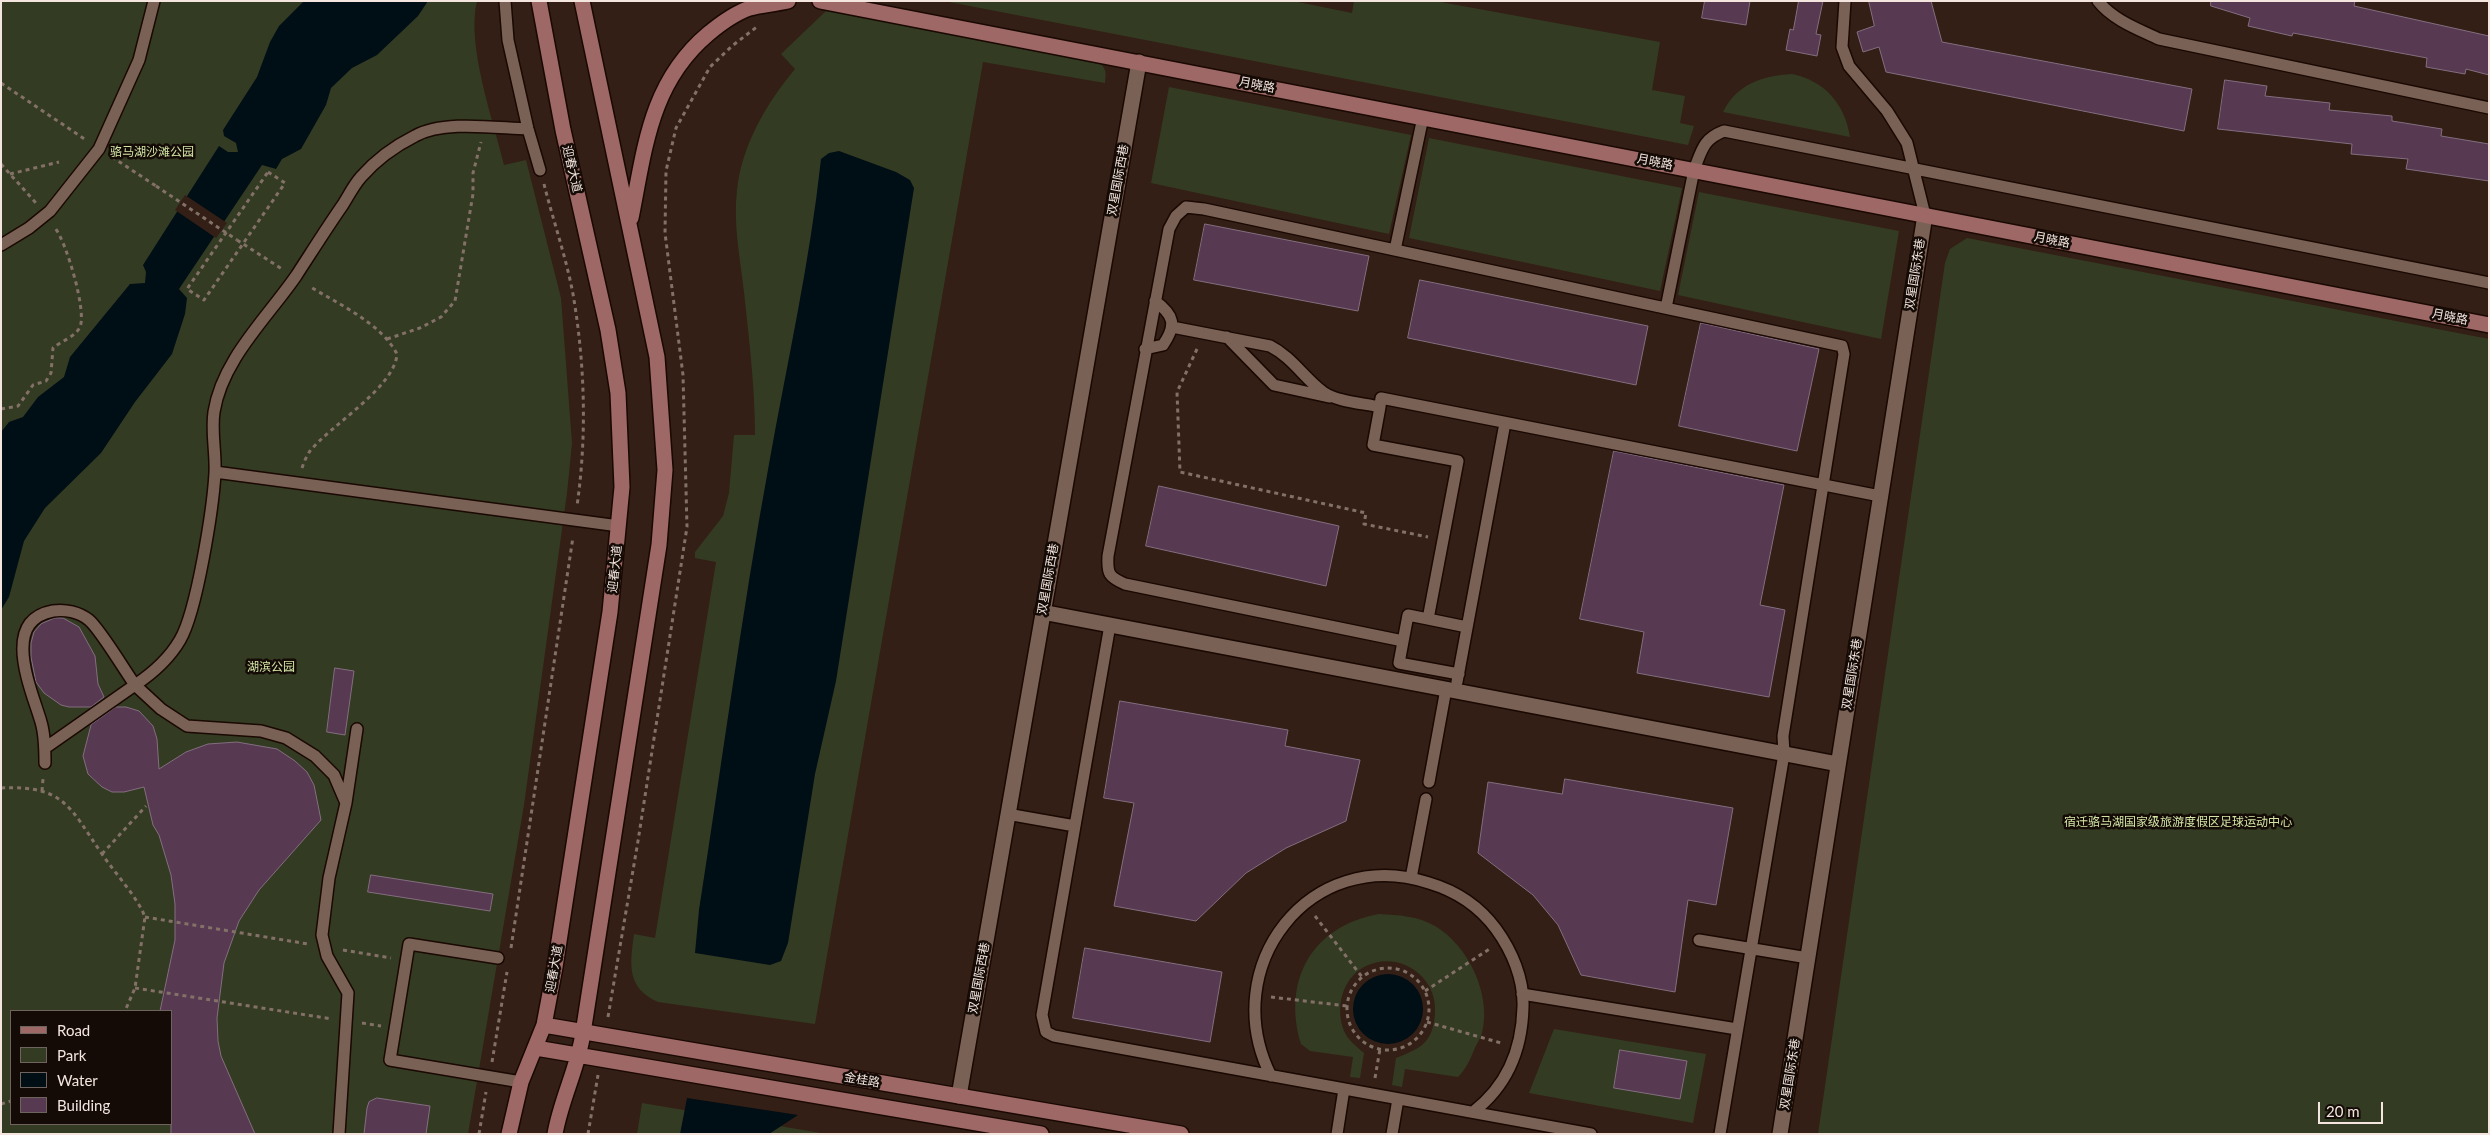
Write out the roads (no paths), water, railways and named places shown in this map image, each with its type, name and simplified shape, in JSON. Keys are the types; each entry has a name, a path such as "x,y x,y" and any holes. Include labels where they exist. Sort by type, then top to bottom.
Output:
{"street":[{"name":"迎春大道","path":"509,1134 521,1082 544,1025 610,612 622,487 616,384 608,330 563,130 539,1"},
{"path":"555,1134 559,1112 580,1056 584,1033 659,545 665,470 657,357 582,1"},
{"path":"630,224 653,113 668,83 689,50 721,23 748,9 788,1"},
{"name":"月晓路","path":"820,1 2489,325"},
{"name":"双星国际西巷","path":"959,1096 1138,62"},
{"name":"双星国际东巷","path":"1780,1134 1924,215"},
{"path":"1042,612 1838,764"},
{"name":"金桂路","path":"544,1025 1181,1134"},
{"name":"金桂路","path":"536,1048 1041,1134"}],"lane":[{"path":"1,245 50,211 99,149 140,60 154,1"},
{"path":"505,1 508,40 528,129 540,170"},
{"path":"1845,1 1842,47 1849,66 1887,111 1907,143 1924,215"},
{"path":"2098,1 2104,9 2126,24 2159,39 2489,108"},
{"path":"1395,250 1423,117"},
{"path":"45,748 150,675 170,656 181,638 192,609 215,472 213,428 214,412 220,391 237,356 295,277 360,178 386,154 416,135 453,126 528,129"},
{"path":"1666,308 1694,170 1702,148 1711,136 1724,131 2489,283"},
{"path":"1403,641 1125,584 1112,579 1107,568 1108,556 1169,229 1176,216 1186,208 1204,209 1842,346 1844,354 1782,736 1784,754 1720,1134"},
{"path":"1146,348 1162,345 1171,334 1172,321 1167,310 1155,301"},
{"path":"1172,327 1270,346 1280,351 1324,392 1336,398"},
{"path":"1227,337 1274,385 1380,407"},
{"path":"1428,619 1458,461 1373,445 1382,398 1880,496"},
{"path":"1429,782 1451,690 1459,674 1505,423"},
{"path":"215,472 618,526"},
{"path":"45,763 42,724 20,665 22,633 28,621 43,613 61,610 73,612 89,620 135,685 161,709 187,726 261,730 286,738 316,756 334,775 346,803"},
{"path":"1459,674 1399,663 1408,615 1467,627"},
{"path":"1110,625 1042,1015 1046,1032 1054,1036 1591,1134"},
{"path":"338,1134 348,993 325,947 322,935 323,911 346,803 357,728"},
{"path":"1411,878 1426,798"},
{"path":"1008,814 1075,826"},
{"path":"1271,1076 1262,1058 1256,1035 1255,994 1260,970 1268,949 1279,930 1306,904 1330,888 1350,881 1387,876 1411,878 1437,885 1477,907 1504,940 1514,961 1522,994 1522,1027 1518,1048 1509,1070 1498,1088 1473,1112"},
{"path":"1699,940 1808,958"},
{"path":"498,958 409,944 390,1060 521,1082"},
{"path":"1522,994 1738,1029"},
{"path":"1337,1134 1344,1089"},
{"path":"1392,1134 1398,1098"}],"water":[{"path":"304,1 428,1 418,16 377,55 352,68 331,88 326,105 301,149 282,159 276,169 262,165 179,289 187,298 185,314 172,354 135,402 101,453 45,508 24,541 9,597 1,610 1,432 9,422 23,417 38,397 64,377 70,357 130,284 145,283 146,272 143,265 219,146 228,152 238,152 236,143 224,136 223,130 257,77 270,42 279,26"},
{"path":"839,151 896,172 910,180 914,188 836,681 815,774 788,943 781,961 770,965 695,953 699,910 732,687 769,464 804,274 821,159 829,153"},
{"path":"1395,974 1408,980 1417,989 1421,995 1423,1009 1421,1023 1413,1034 1402,1042 1381,1044 1374,1042 1363,1034 1355,1023 1353,1002 1355,995 1363,984 1374,976"},
{"path":"687,1098 798,1115 769,1134 680,1134"}],"park label":[{"name":"骆马湖沙滩公园","path":"152,152"},
{"name":"湖滨公园","path":"271,667"},
{"name":"宿迁骆马湖国家级旅游度假区足球运动中心","path":"2178,822"}]}
